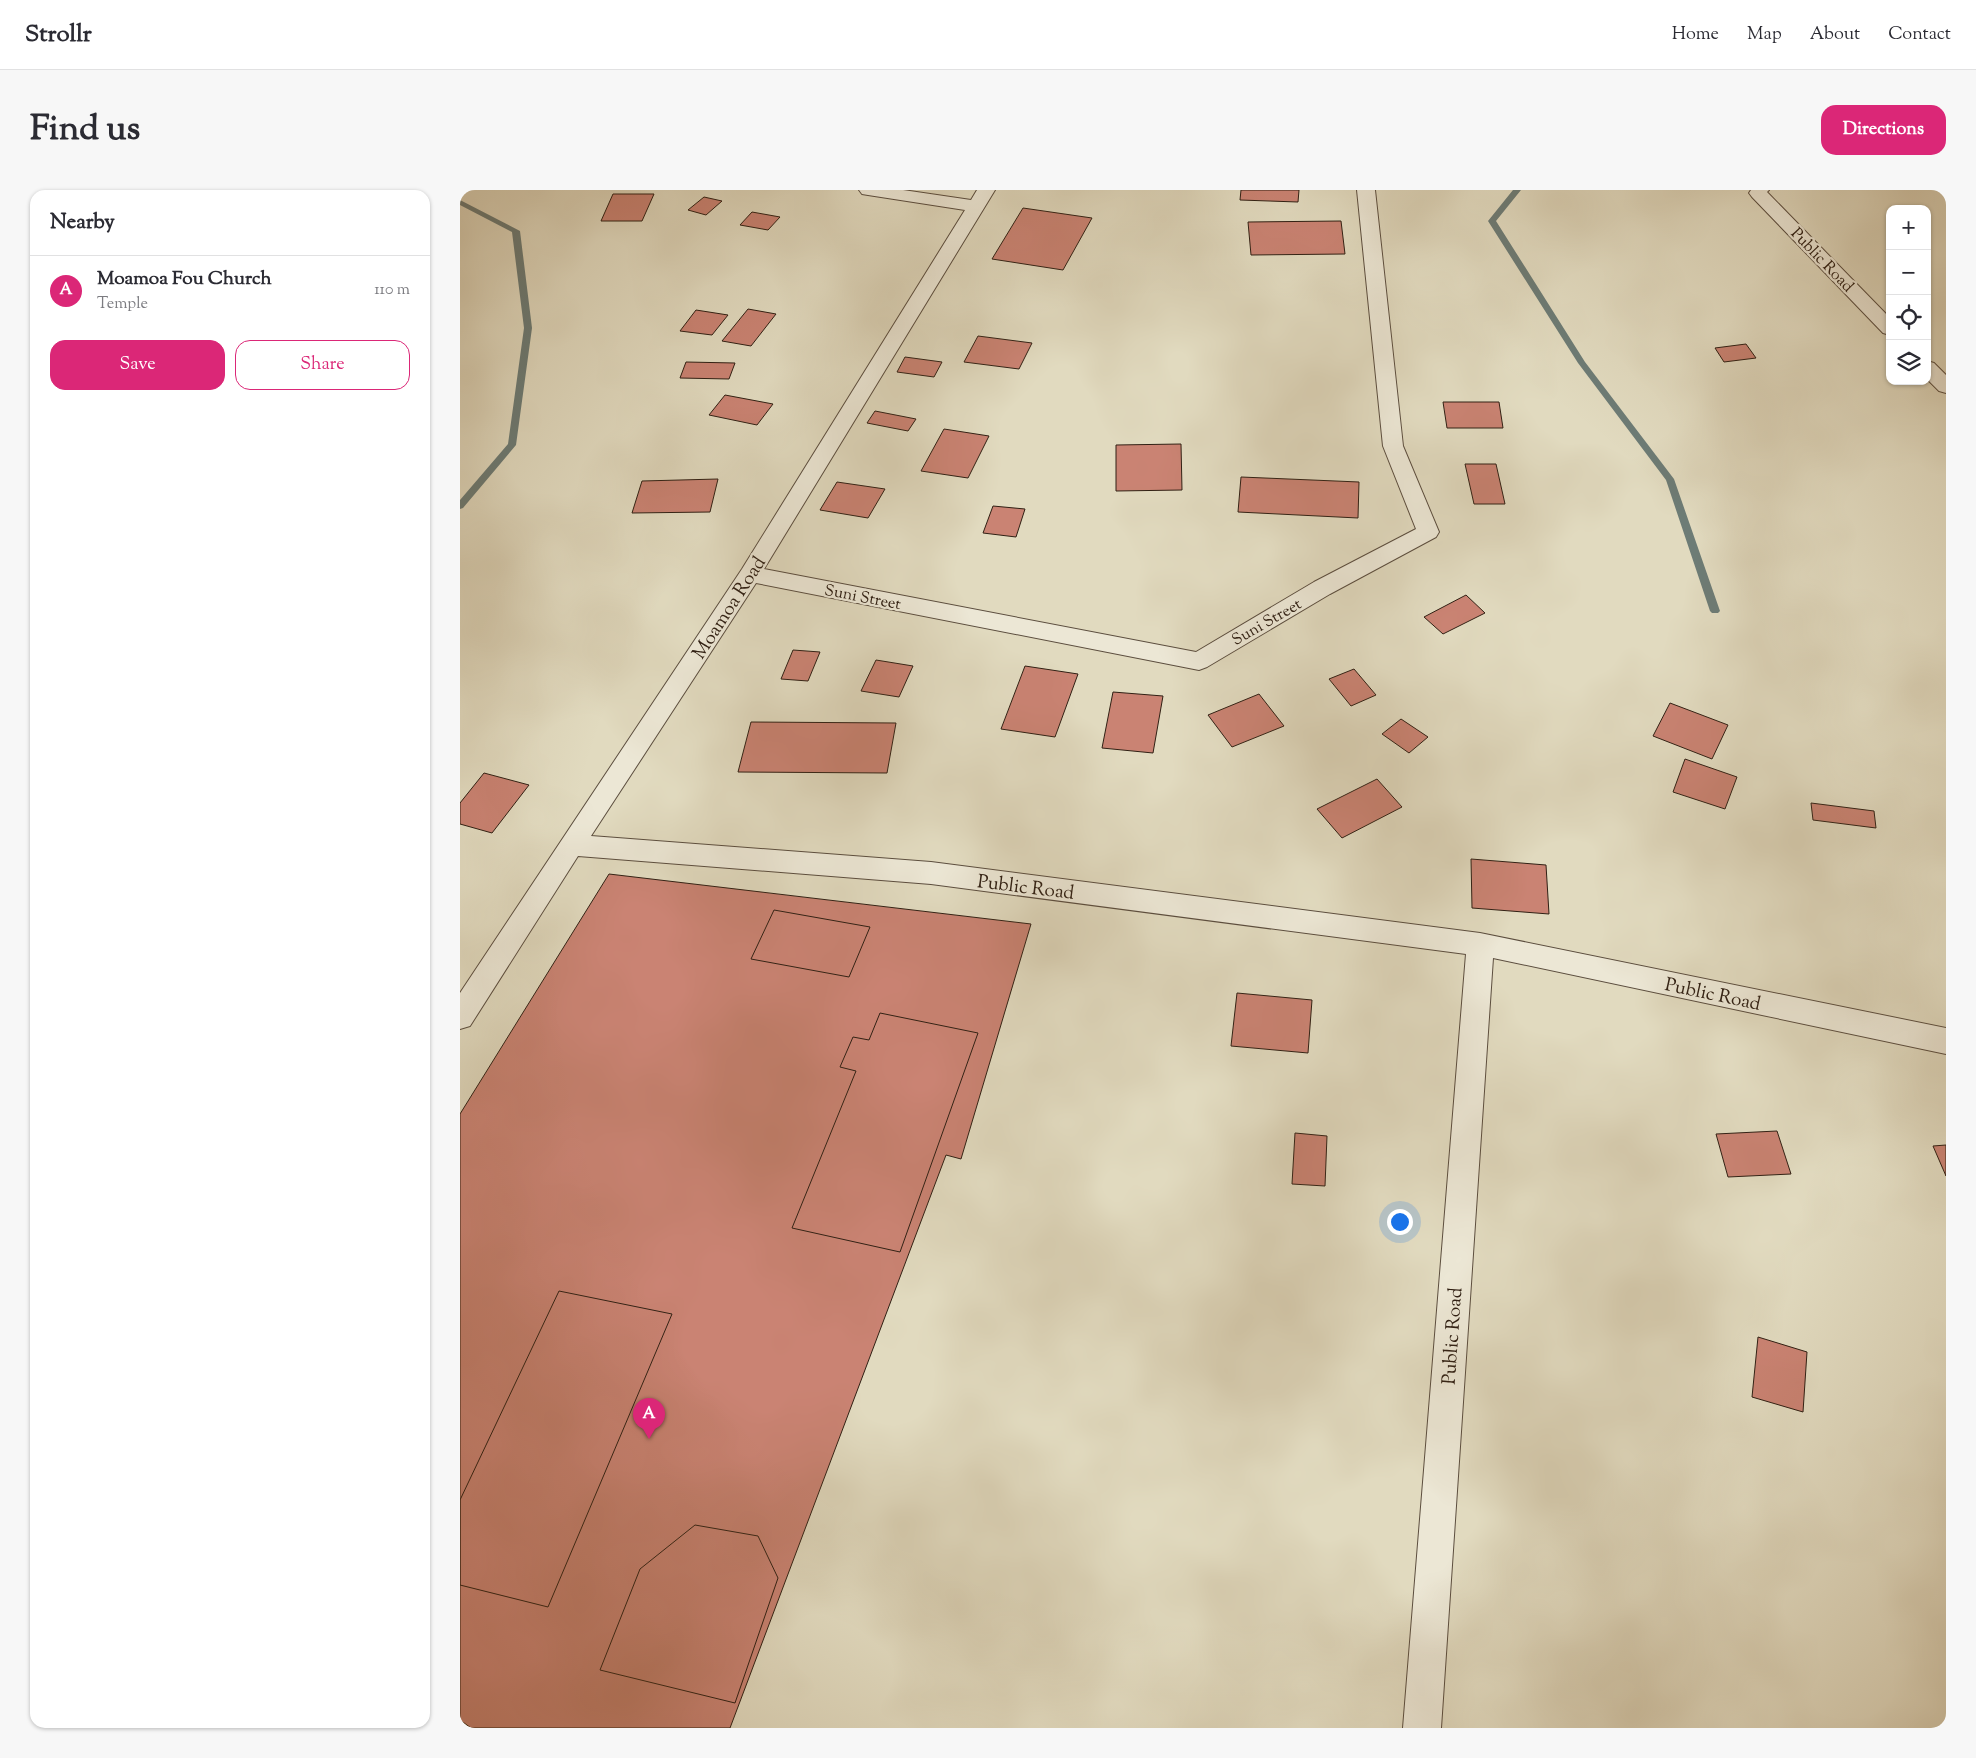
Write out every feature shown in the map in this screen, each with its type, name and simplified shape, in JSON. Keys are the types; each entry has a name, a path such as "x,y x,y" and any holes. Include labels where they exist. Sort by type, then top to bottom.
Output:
{"street":[{"path":"868,190 982,198"},
{"name":"Suni Street","path":"750,574 1199,661 1322,588 1428,532 1393,446 1366,190"},
{"name":"Public Road","path":"1760,190 1758,193 1886,325"},
{"name":"Moamoa Road","path":"460,1017 750,574 982,198"},
{"path":"1931,371 1946,387"},
{"name":"Public Road","path":"571,845 931,873 1480,944 1946,1041"},
{"name":"Public Road","path":"1422,1728 1480,944"}],"building":[{"path":"1241,190 1299,190 1298,202 1240,200"},
{"path":"613,194 654,194 642,221 601,221"},
{"path":"704,197 722,201 706,215 688,210"},
{"path":"1023,208 1092,218 1063,270 992,259"},
{"path":"752,212 780,217 768,230 740,225"},
{"path":"1341,221 1345,254 1251,255 1248,222"},
{"path":"748,309 776,314 751,346 722,341"},
{"path":"696,310 728,315 712,335 680,331"},
{"path":"978,336 1032,343 1019,369 964,362"},
{"path":"1746,344 1756,358 1724,362 1715,348"},
{"path":"905,357 942,362 934,377 897,372"},
{"path":"686,362 735,363 729,379 680,378"},
{"path":"725,395 773,404 757,425 709,415"},
{"path":"1443,402 1499,402 1503,428 1447,428"},
{"path":"875,411 916,419 908,431 867,423"},
{"path":"944,429 989,436 968,478 921,471"},
{"path":"1181,444 1182,490 1116,491 1116,445"},
{"path":"1465,464 1496,464 1505,504 1474,504"},
{"path":"1241,477 1359,482 1358,518 1238,512"},
{"path":"718,479 710,512 632,513 642,481"},
{"path":"837,482 885,489 868,518 820,510"},
{"path":"993,506 1025,509 1016,537 983,533"},
{"path":"1466,595 1485,613 1443,634 1424,617"},
{"path":"793,650 820,652 808,681 781,679"},
{"path":"876,660 913,666 899,697 861,691"},
{"path":"1025,666 1078,674 1055,737 1001,729"},
{"path":"1354,669 1376,695 1351,706 1329,679"},
{"path":"1113,692 1163,696 1153,753 1102,748"},
{"path":"1259,694 1284,726 1232,747 1208,715"},
{"path":"1670,703 1728,725 1712,759 1653,736"},
{"path":"1401,719 1428,737 1409,753 1382,734"},
{"path":"751,722 896,723 887,773 738,772"},
{"path":"1685,759 1737,777 1725,809 1673,792"},
{"path":"484,773 529,785 492,833 460,824 460,803"},
{"path":"1377,779 1402,807 1342,838 1317,809"},
{"path":"1811,803 1874,811 1876,828 1813,820"},
{"path":"1471,859 1546,865 1549,914 1472,908"},
{"path":"609,874 1031,924 961,1159 946,1155 730,1728 471,1728 460,1720 460,1114"},
{"path":"774,910 870,927 849,977 751,959"},
{"path":"1237,993 1312,1000 1308,1053 1231,1046"},
{"path":"880,1013 978,1033 900,1252 792,1228 856,1071 840,1067 853,1037 869,1040"},
{"path":"1777,1131 1791,1174 1728,1177 1716,1134"},
{"path":"1295,1133 1327,1136 1325,1186 1292,1184"},
{"path":"1946,1145 1946,1176 1933,1146"},
{"path":"559,1291 672,1314 548,1607 460,1585 460,1500"},
{"path":"1758,1337 1807,1352 1803,1412 1752,1397"},
{"path":"695,1525 758,1536 778,1578 735,1703 600,1670 640,1569"}],"waterway":[{"path":"1517,190 1492,221 1582,363 1670,479 1715,611"},
{"path":"460,202 516,231 528,328 512,445 460,506"}],"place":[{"name":"Moamoa Fou Church","path":"649,1439"}]}
